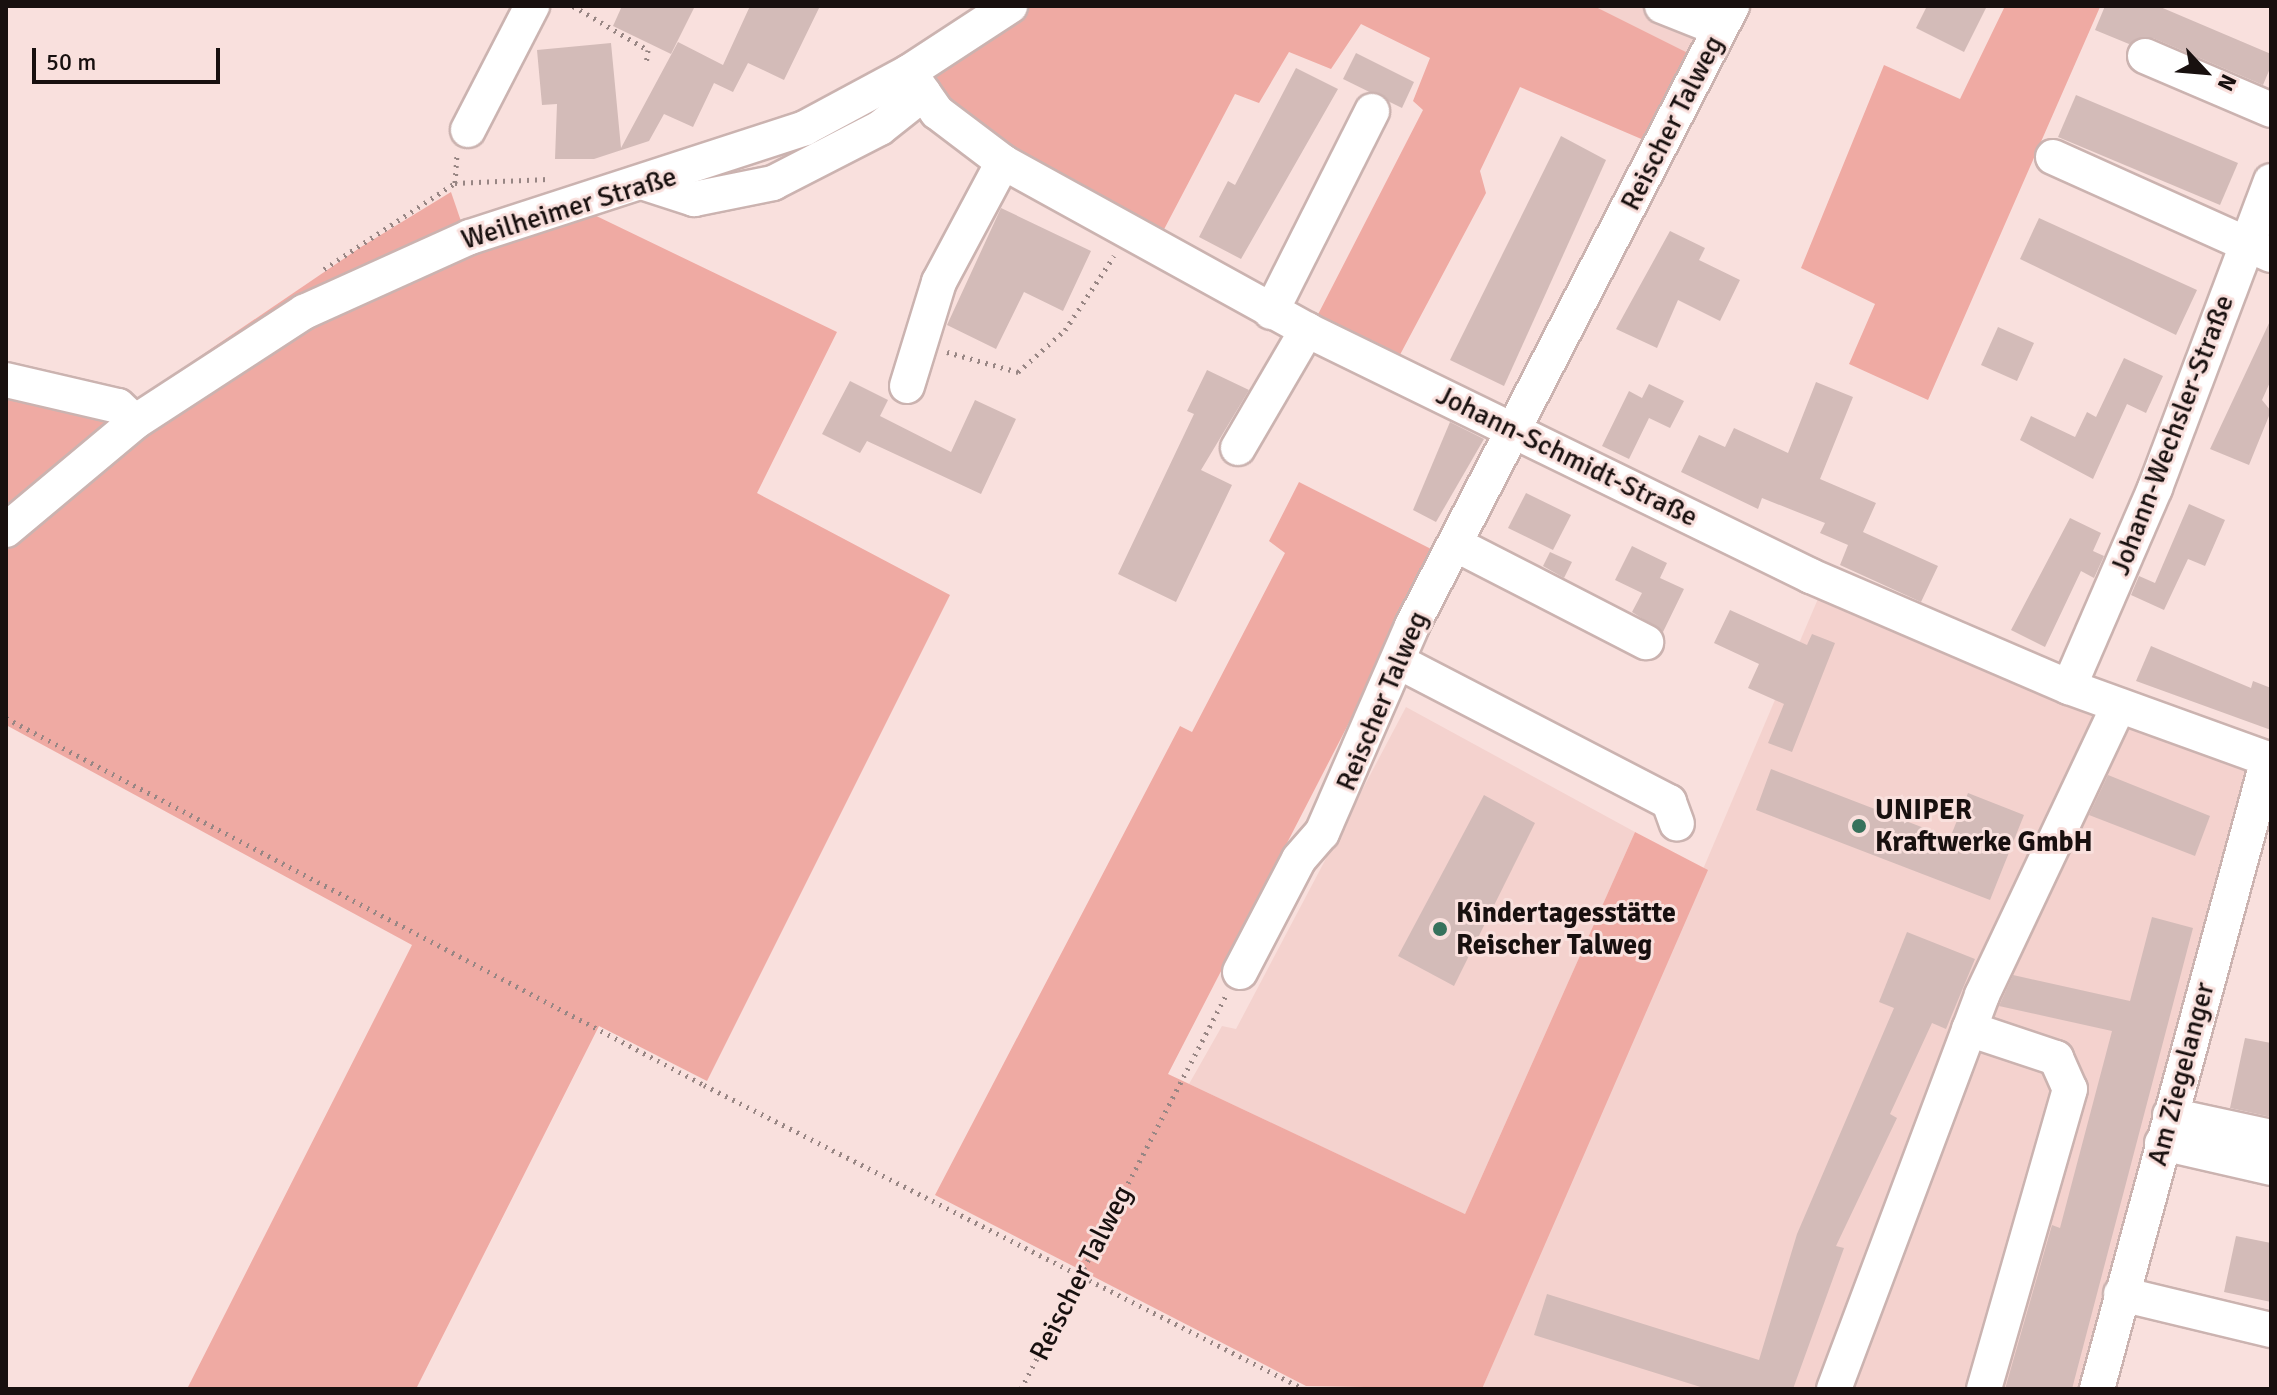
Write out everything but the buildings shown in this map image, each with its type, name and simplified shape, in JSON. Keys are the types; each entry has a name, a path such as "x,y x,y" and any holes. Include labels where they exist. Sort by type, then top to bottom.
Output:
{"street":[{"path":"468,130 532,6"},
{"name":"Weilheimer Straße","path":"6,530 135,422 304,312 384,272 470,237 645,183 805,128 916,83 1010,6"},
{"path":"1662,6 1726,18"},
{"name":"Reischer Talweg","path":"1240,972 1299,859 1322,833 1401,663 1412,626 1726,18"},
{"path":"2145,56 2271,110"},
{"name":"Johann-Schmidt-Straße","path":"916,83 959,133 1003,162 1271,312 1811,576 2118,707 2270,760"},
{"path":"1271,312 1372,111"},
{"path":"2053,157 2259,249"},
{"path":"907,386 939,282 1003,162"},
{"name":"Johann-Wechsler-Straße","path":"2069,687 2259,249 2271,181"},
{"path":"1238,448 1307,330"},
{"path":"6,380 118,406 135,422"},
{"path":"1455,544 1646,642"},
{"path":"1401,663 1669,802 1677,824"},
{"path":"1834,1389 1969,1029 2118,707"},
{"name":"Am Ziegelanger","path":"2097,1389 2166,1129 2270,760"},
{"path":"1969,1029 2056,1058 2070,1089 1984,1389"},
{"path":"2166,1129 2271,1137"},
{"path":"2166,1129 2271,1168"},
{"path":"2121,1294 2271,1330"}],"path":[{"path":"573,6 648,50 646,65"},
{"path":"920,343 1018,372 1065,330 1130,232"},
{"path":"6,718 690,1078 1081,1272 1304,1389"},
{"name":"Reischer Talweg","path":"1021,1389 1240,972"}],"shaded area":[{"path":"1026,6 1594,6 1696,57 1653,144 1520,87 1480,171 1486,193 1394,366 1311,328 1423,110 1413,101 1430,58 1361,24 1331,69 1289,52 1259,103 1235,94 1160,237 975,147 916,80"},
{"path":"1594,6 1722,6 1696,57"},
{"path":"2005,6 2100,7 1928,400 1849,364 1875,304 1801,268 1884,65 1960,99"},
{"path":"451,192 464,230 124,408 361,247"},
{"path":"586,211 837,332 757,493 950,595 707,1081 599,1026 416,1389 187,1389 412,945 6,725 6,545 146,427 392,277"},
{"path":"6,384 127,418 6,519"},
{"path":"1299,482 1437,552 1168,1074 1465,1214 1635,832 1708,870 1482,1389 1306,1386 935,1195 1180,726 1192,732 1285,553 1269,541"},
{"name":"UNIPER Kraftwerke GmbH","path":"1820,594 2263,761 2085,1389 1482,1389"},
{"name":"Kindertagesstätte Reischer Talweg","path":"1406,707 1635,832 1465,1214 1189,1084 1222,1026 1236,1029"}],"place":[{"name":"UNIPER Kraftwerke GmbH","path":"1859,826"},
{"name":"Kindertagesstätte Reischer Talweg","path":"1440,929"}]}
